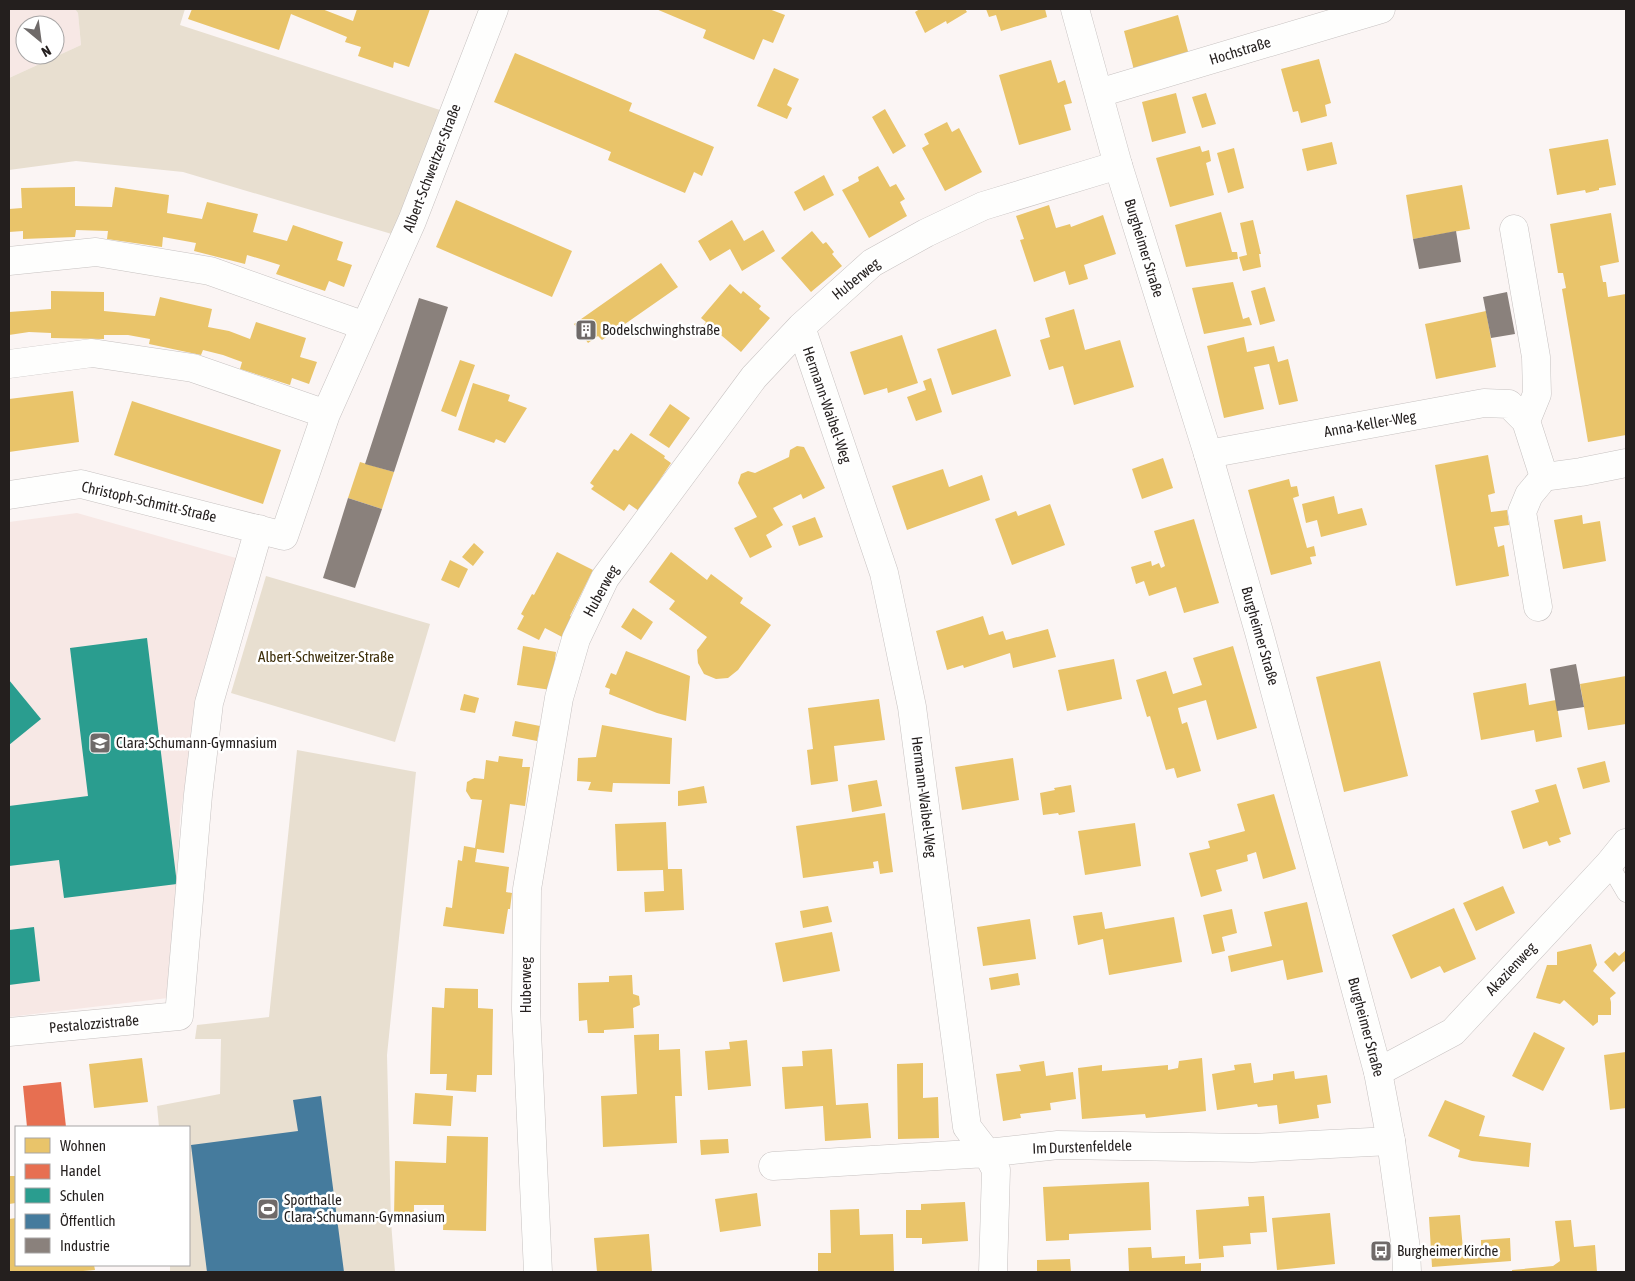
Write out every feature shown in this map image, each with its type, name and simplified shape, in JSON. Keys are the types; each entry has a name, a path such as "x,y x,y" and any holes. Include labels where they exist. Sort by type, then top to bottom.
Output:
{"street":[{"name":"Albert-Schweitzer-Straße","path":"260,529 284,536 326,414 412,222 494,9"},
{"name":"Burgheimer Straße","path":"1075,9 1118,165 1208,454 1259,632 1378,1072 1391,1140 1406,1248 1407,1272"},
{"name":"Hochstraße","path":"1098,93 1381,9"},
{"name":"Huberweg","path":"538,1272 526,1009 527,889 559,698 576,639 605,578 754,377 801,327 872,263 926,233 982,206 1118,165"},
{"path":"1514,229 1536,357 1537,394 1526,421"},
{"path":"9,261 96,252 210,271 365,326"},
{"name":"Hermann-Waibel-Weg","path":"801,327 886,582 912,707 967,1127 987,1153 996,1170 993,1272"},
{"path":"9,364 92,353 193,368 326,414"},
{"name":"Anna-Keller-Weg","path":"1208,454 1484,403 1509,404 1526,421 1544,477"},
{"path":"1538,607 1522,512 1529,495 1544,477 1626,463"},
{"name":"Christoph-Schmitt-Straße","path":"9,495 81,484 260,529"},
{"name":"Pestalozzistraße","path":"9,1032 179,1016 198,795 209,703 260,529"},
{"name":"Akazienweg","path":"1378,1072 1454,1032 1609,864 1626,843"},
{"name":"Im Durstenfeldele","path":"773,1166 987,1153 1058,1145 1252,1148 1391,1140"}],"lane":[{"path":"1609,864 1626,893"}],"shaded area":[{"path":"9,9 75,9 78,13 81,45 65,52 65,15 15,15 15,65 37,65 9,78"},
{"name":"Clara-Schumann-Gymnasium","path":"77,513 236,558 237,562 204,668 180,817 168,998 9,1017 9,522"}],"green space":[{"path":"75,9 185,9 180,25 443,111 395,235 183,172 76,161 9,170 9,78 37,65 65,65 65,52 81,45 78,13"},
{"name":"Albert-Schweitzer-Straße","path":"266,576 430,624 395,742 231,693"},
{"path":"297,750 416,772 387,1055 391,1222 395,1272 170,1272 170,1266 190,1266 190,1126 159,1126 157,1106 220,1094 221,1039 195,1039 197,1025 269,1017"}],"building: Wohnen":[{"path":"192,9 322,9 353,21 357,9 430,9 409,67 394,62 393,68 358,56 361,47 345,42 347,37 291,14 279,50 188,19"},
{"path":"656,9 769,9 785,15 773,43 763,39 754,60 703,38 706,30"},
{"path":"920,9 965,9 967,12 947,24 946,21 925,33 915,12"},
{"path":"986,9 1045,9 1047,17 1001,31 996,15 989,17"},
{"path":"1178,15 1189,55 1134,70 1124,31"},
{"path":"515,53 632,103 629,111 714,147 702,176 694,172 685,193 608,160 611,152 494,102"},
{"path":"1319,59 1331,103 1325,105 1327,116 1301,123 1298,111 1293,112 1281,69"},
{"path":"1051,60 1058,83 1065,80 1072,103 1064,105 1071,130 1019,145 999,75"},
{"path":"774,68 799,79 787,105 792,108 787,119 757,106"},
{"path":"1176,93 1186,133 1152,142 1142,102"},
{"path":"1206,93 1216,124 1202,128 1192,97"},
{"path":"885,109 906,146 893,154 872,117"},
{"path":"947,122 952,132 959,128 982,172 945,191 922,148 929,144 924,134"},
{"path":"1608,139 1616,185 1586,193 1585,190 1557,195 1549,149"},
{"path":"1332,142 1337,164 1307,171 1302,149"},
{"path":"1200,146 1202,152 1209,150 1211,161 1206,163 1214,195 1170,207 1156,158"},
{"path":"1234,148 1244,188 1228,193 1217,153"},
{"path":"878,166 890,187 896,184 905,199 900,202 907,216 869,238 842,190 859,181 858,177"},
{"path":"824,175 834,195 804,211 794,192"},
{"path":"1462,185 1470,229 1413,239 1406,195"},
{"path":"75,187 75,206 112,207 115,187 169,195 167,213 202,219 207,202 258,214 253,232 287,241 293,225 343,242 337,260 352,265 344,287 329,281 325,291 276,274 280,265 247,255 245,264 194,251 196,243 163,237 162,247 107,239 108,231 76,230 75,237 23,239 23,231 9,232 9,209 22,208 21,188"},
{"path":"456,200 572,251 552,297 436,247"},
{"path":"1049,205 1056,228 1070,224 1071,227 1103,215 1116,254 1084,265 1088,279 1069,285 1065,271 1034,282 1020,240 1024,239 1016,216"},
{"path":"1221,212 1232,252 1237,252 1238,259 1186,267 1175,225"},
{"path":"1611,213 1619,262 1600,266 1603,282 1606,282 1608,297 1626,294 1626,435 1588,442 1562,289 1566,288 1563,273 1558,273 1550,224"},
{"path":"732,220 744,241 763,230 775,251 742,271 730,249 710,261 698,241"},
{"path":"1253,220 1261,254 1259,254 1261,267 1243,271 1239,257 1247,255 1240,223"},
{"path":"812,231 823,244 826,242 834,252 832,254 842,266 811,292 781,258"},
{"path":"661,263 678,287 602,340 598,336 588,343 574,324"},
{"path":"1233,282 1243,319 1249,317 1252,325 1204,334 1192,288"},
{"path":"730,284 741,294 743,291 761,306 759,309 770,318 741,352 715,330 714,333 704,325 706,322 701,318"},
{"path":"1265,287 1275,321 1260,325 1251,291"},
{"path":"51,291 104,292 104,311 155,316 160,297 212,309 208,327 229,331 250,339 256,322 306,338 300,357 317,362 309,384 292,378 290,385 240,369 242,362 223,355 203,350 201,355 149,344 150,339 128,335 104,335 104,339 51,338 51,333 29,332 9,335 9,312 51,309"},
{"path":"1074,309 1085,350 1120,340 1134,387 1074,405 1063,366 1049,370 1040,340 1050,337 1045,318"},
{"path":"1486,311 1496,367 1436,379 1425,324"},
{"path":"996,329 1011,376 952,395 937,349"},
{"path":"902,335 918,383 888,393 887,388 864,395 850,352"},
{"path":"1244,337 1247,352 1274,346 1278,362 1288,359 1298,401 1279,405 1269,364 1254,367 1264,409 1224,418 1207,346"},
{"path":"460,360 475,365 456,417 441,411"},
{"path":"931,378 942,412 916,421 907,397 926,390 923,381"},
{"path":"473,383 510,395 508,401 527,408 505,443 496,439 494,443 458,430"},
{"path":"73,391 79,442 9,452 9,399"},
{"path":"132,401 281,450 263,504 114,455"},
{"path":"670,404 690,418 669,448 649,435"},
{"path":"631,433 665,456 664,458 671,463 639,511 629,504 624,511 591,489 594,486 590,483 614,449 618,451"},
{"path":"797,446 804,447 825,488 803,499 801,494 773,508 783,525 766,535 772,547 750,558 734,528 757,517 738,483 741,474 748,471 755,473 789,457 790,450"},
{"path":"1488,455 1495,493 1488,495 1491,512 1507,510 1509,525 1494,527 1498,547 1504,545 1509,576 1456,586 1435,465"},
{"path":"1163,458 1173,488 1142,499 1132,469"},
{"path":"360,462 394,472 382,509 348,498"},
{"path":"943,469 949,487 982,475 990,500 907,530 892,486"},
{"path":"1289,479 1291,487 1297,486 1299,496 1293,498 1307,548 1314,546 1316,556 1310,557 1312,564 1271,575 1248,490"},
{"path":"1334,496 1338,514 1362,508 1367,525 1321,537 1317,520 1306,523 1302,504"},
{"path":"1050,504 1065,545 1012,565 995,519 1016,511 1018,516"},
{"path":"1582,515 1583,524 1600,521 1606,561 1563,569 1554,520"},
{"path":"815,517 823,537 799,546 792,526"},
{"path":"1194,519 1219,603 1184,613 1176,587 1149,596 1144,581 1136,584 1131,567 1151,561 1152,566 1159,563 1161,568 1165,566 1154,531"},
{"path":"474,543 484,552 473,566 462,557"},
{"path":"557,552 593,570 570,616 574,618 564,638 545,628 539,640 517,629 524,616 521,614 532,594 534,595"},
{"path":"671,552 707,580 711,574 743,598 740,603 771,625 738,670 728,678 716,679 704,674 698,663 697,650 707,637 669,609 675,601 649,582"},
{"path":"450,560 468,569 459,588 441,580"},
{"path":"633,608 653,622 641,640 621,627"},
{"path":"983,616 989,635 1003,631 1006,640 1048,629 1056,657 1013,668 1010,653 964,668 963,665 947,670 936,631"},
{"path":"523,646 556,652 551,690 517,685"},
{"path":"1233,646 1257,728 1217,740 1206,700 1178,708 1182,724 1187,722 1201,771 1177,778 1174,768 1166,770 1150,716 1147,717 1136,680 1166,671 1173,694 1202,685 1193,658"},
{"path":"626,651 690,676 686,721 657,713 609,694 610,689 605,687 611,673 616,675"},
{"path":"1114,659 1122,699 1067,711 1058,670"},
{"path":"1380,661 1408,776 1344,792 1316,677"},
{"path":"1626,676 1626,724 1588,730 1580,684"},
{"path":"1526,683 1529,705 1556,700 1562,737 1536,742 1534,730 1481,740 1473,693"},
{"path":"464,694 479,698 475,713 460,710"},
{"path":"879,699 885,740 834,746 838,781 811,785 807,750 813,749 808,708"},
{"path":"515,721 540,726 537,741 512,736"},
{"path":"602,725 672,738 670,784 613,783 612,792 588,790 591,782 577,781 578,758 596,757"},
{"path":"499,756 523,759 522,767 530,767 525,806 510,804 504,853 477,849 475,862 509,867 506,892 512,893 504,934 443,926 446,907 452,908 458,860 462,861 464,846 475,848 482,800 471,799 466,791 467,782 474,778 484,779 486,760 498,762"},
{"path":"1013,758 1019,800 962,810 955,767"},
{"path":"1605,761 1610,782 1583,789 1577,768"},
{"path":"877,780 882,806 852,812 848,785"},
{"path":"1556,784 1571,834 1559,838 1561,842 1549,846 1547,841 1523,849 1511,811 1539,802 1535,790"},
{"path":"1071,785 1075,812 1043,815 1040,793"},
{"path":"704,786 707,803 678,806 678,791"},
{"path":"1274,794 1296,869 1263,879 1256,852 1247,855 1248,861 1216,870 1222,891 1201,897 1189,853 1210,848 1208,841 1245,831 1237,804"},
{"path":"885,813 893,872 880,874 878,861 873,862 874,868 803,878 796,826"},
{"path":"666,822 668,869 682,869 684,910 645,912 644,892 664,891 663,870 617,871 615,824"},
{"path":"1135,823 1141,866 1085,875 1078,831"},
{"path":"1503,886 1515,913 1476,931 1463,903"},
{"path":"1307,902 1323,972 1287,980 1283,960 1231,972 1228,956 1272,946 1264,912"},
{"path":"828,906 832,922 803,928 800,911"},
{"path":"1454,908 1476,959 1444,973 1440,966 1411,979 1392,935"},
{"path":"1232,909 1237,933 1222,937 1225,951 1212,954 1203,915"},
{"path":"1102,912 1105,929 1174,917 1182,962 1109,975 1103,939 1078,945 1073,916"},
{"path":"1030,919 1036,959 983,966 977,927"},
{"path":"832,932 840,971 783,982 775,943"},
{"path":"1591,944 1597,965 1593,971 1616,993 1610,998 1611,1015 1598,1015 1598,1022 1593,1026 1564,1000 1560,1004 1536,998 1547,965 1557,965 1557,952"},
{"path":"1626,950 1626,964 1624,961 1613,972 1604,962 1615,952 1619,956"},
{"path":"1018,973 1020,985 991,990 989,978"},
{"path":"632,975 633,994 639,996 640,1005 633,1008 634,1028 604,1030 604,1033 588,1033 587,1020 579,1021 578,983 609,982 609,976"},
{"path":"445,988 478,989 478,1008 493,1009 492,1075 477,1075 476,1092 446,1090 447,1074 430,1074 432,1007 444,1008"},
{"path":"1534,1032 1565,1048 1543,1091 1512,1076"},
{"path":"659,1034 659,1050 680,1049 682,1096 675,1096 677,1143 603,1147 601,1096 637,1094 634,1035"},
{"path":"747,1040 751,1086 708,1090 705,1051 730,1049 729,1042"},
{"path":"832,1049 836,1105 868,1103 871,1138 825,1141 823,1106 785,1109 782,1067 803,1066 802,1051"},
{"path":"1626,1052 1626,1108 1610,1110 1604,1055"},
{"path":"142,1058 148,1102 94,1108 89,1064"},
{"path":"1202,1058 1206,1111 1146,1118 1145,1114 1082,1119 1078,1068 1102,1065 1102,1071 1168,1065 1168,1070 1178,1068 1179,1061"},
{"path":"1044,1061 1046,1076 1073,1072 1076,1099 1050,1103 1051,1110 1020,1114 1021,1118 1003,1121 996,1074 1021,1071 1019,1065"},
{"path":"923,1063 923,1098 938,1097 939,1138 898,1139 897,1064"},
{"path":"1251,1063 1254,1083 1273,1080 1273,1074 1294,1071 1295,1079 1327,1075 1331,1103 1317,1105 1319,1118 1279,1124 1277,1105 1258,1107 1257,1104 1217,1110 1212,1074 1235,1070 1234,1065"},
{"path":"415,1093 453,1096 451,1126 413,1124"},
{"path":"1445,1100 1485,1116 1479,1136 1531,1143 1529,1167 1472,1161 1458,1157 1460,1150 1428,1136"},
{"path":"447,1136 488,1137 486,1231 443,1230 444,1205 414,1205 414,1219 394,1218 395,1161 446,1163"},
{"path":"728,1139 729,1153 701,1155 700,1140"},
{"path":"9,1176 15,1176 15,1203 9,1204"},
{"path":"1149,1182 1151,1230 1069,1234 1069,1240 1046,1241 1043,1187"},
{"path":"757,1193 761,1226 720,1232 715,1199"},
{"path":"1264,1196 1267,1232 1250,1233 1251,1244 1223,1246 1224,1257 1199,1259 1196,1210 1249,1206 1248,1197"},
{"path":"965,1202 968,1241 922,1244 922,1238 906,1238 906,1210 921,1210 921,1204"},
{"path":"859,1209 860,1235 893,1234 894,1272 818,1272 818,1253 831,1253 830,1210"},
{"path":"1330,1213 1335,1264 1277,1270 1272,1218"},
{"path":"1460,1215 1463,1250 1481,1249 1481,1240 1510,1238 1511,1261 1432,1267 1429,1217"},
{"path":"15,1218 15,1266 94,1266 95,1270 9,1272 9,1219"},
{"path":"1571,1220 1574,1247 1595,1245 1597,1272 1512,1272 1512,1270 1553,1266 1560,1261 1555,1221"},
{"path":"649,1234 652,1272 597,1272 594,1238"},
{"path":"1151,1247 1152,1258 1185,1256 1185,1264 1201,1263 1201,1272 1129,1272 1128,1248"},
{"path":"1070,1259 1071,1272 1037,1272 1037,1260"}],"building: Handel":[{"path":"61,1082 66,1126 27,1126 23,1086"}],"building: Schulen":[{"path":"147,638 177,884 64,898 59,860 9,866 9,806 88,796 70,648"},
{"path":"9,680 41,719 9,745"},
{"path":"34,927 40,981 9,985 9,930"}],"building: Öffentlich":[{"name":"Sporthalle Clara-Schumann-Gymnasium","path":"321,1096 344,1272 207,1272 191,1145 298,1131 293,1100"}],"building: Industrie":[{"path":"1456,231 1461,262 1419,269 1413,239"},
{"path":"1507,292 1515,334 1491,338 1483,297"},
{"path":"419,298 448,307 394,472 365,464"},
{"path":"348,498 382,509 355,588 323,578"},
{"path":"1576,664 1584,707 1557,711 1550,669"}],"place":[{"name":"Bodelschwinghstraße","path":"586,330"},
{"name":"Clara-Schumann-Gymnasium","path":"100,743"},
{"name":"Sporthalle Clara-Schumann-Gymnasium","path":"268,1209"},
{"name":"Burgheimer Kirche","path":"1381,1251"}]}
